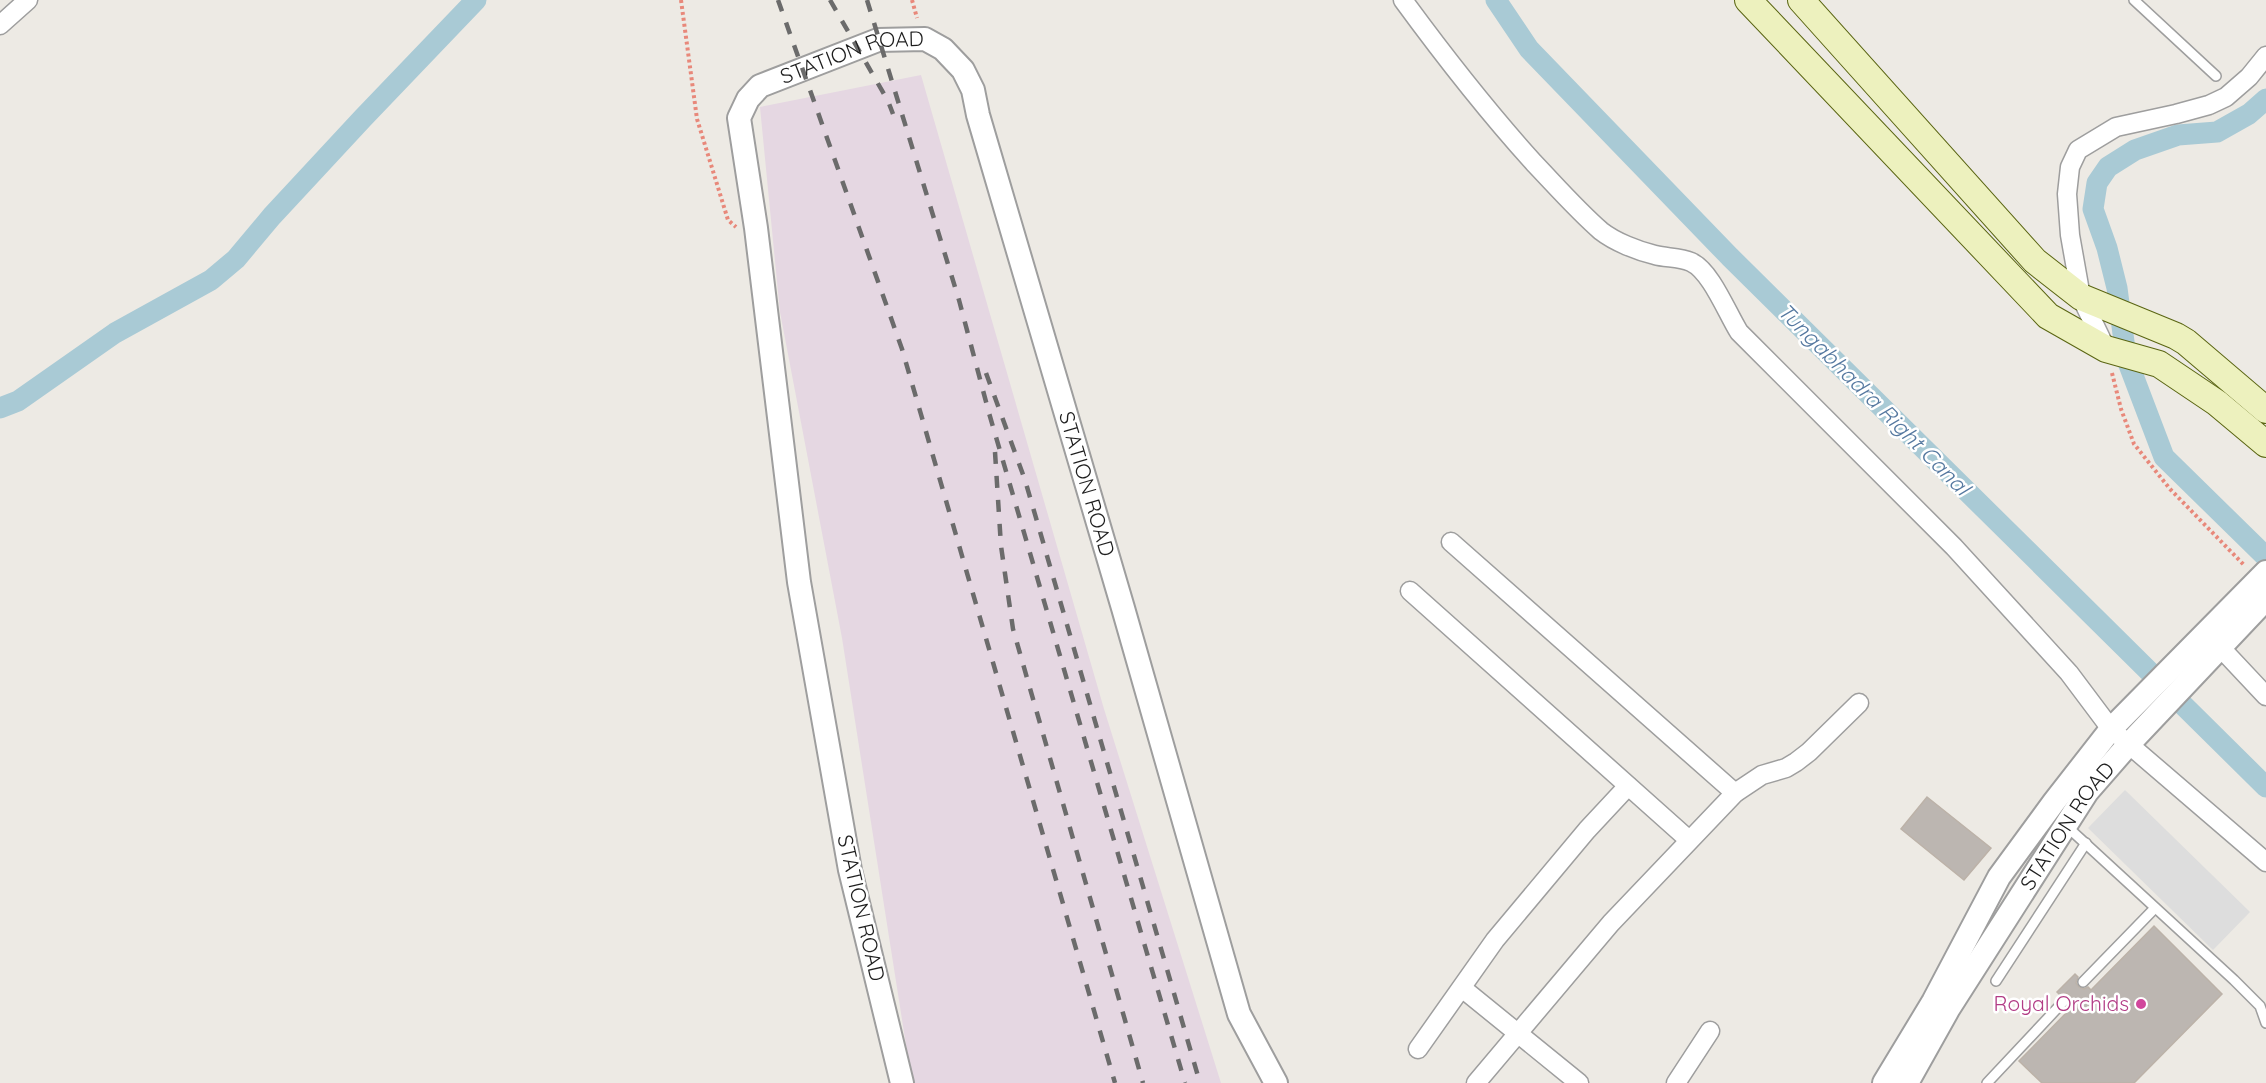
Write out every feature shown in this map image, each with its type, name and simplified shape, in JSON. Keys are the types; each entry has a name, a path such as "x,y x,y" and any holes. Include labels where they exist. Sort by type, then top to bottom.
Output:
{"main road":[{"path":"1748,0 2048,316 2110,350 2159,364 2217,403 2266,444"},
{"path":"1801,0 2035,261 2091,301 2186,342 2266,410"}],"street":[{"path":"0,25 28,0"},
{"path":"1403,0 1464,80 1571,204 1604,232 1622,242 1655,255 1691,262 1702,272 1711,281 1738,332 1954,547 2117,723 2266,862"},
{"name":"STATION ROAD","path":"902,1083 850,870 799,582 756,228 739,118 748,99 760,86 878,40 925,39 943,49 963,70 973,90 978,115 1239,1014 1276,1083"},
{"path":"2110,350 2091,301 2070,235 2067,194 2070,167 2078,150 2116,127 2176,114 2209,105 2226,97 2249,77 2266,56"},
{"path":"1451,542 1735,793"},
{"path":"2264,581 2206,651 2266,696"},
{"path":"1410,591 1689,840"},
{"name":"STATION ROAD","path":"1884,1083 1933,1002 1999,877 2054,802 2117,723 2206,651"},
{"name":"STATION ROAD","path":"1907,1083 1949,1008 2087,792 2206,651"},
{"path":"1476,1083 1611,923 1735,793 1762,775 1786,768 1796,762 1859,703"},
{"path":"1418,1049 1496,940 1587,830 1628,786"},
{"path":"1462,988 1579,1083"},
{"path":"1676,1083 1710,1031"}],"lane":[{"path":"2133,0 2216,76"},
{"path":"2064,827 2086,843 2247,993 2259,1006 2266,1023"},
{"path":"1996,981 2086,843"},
{"path":"2083,982 2155,908"},
{"path":"1987,1083 2065,1000"}],"path":[{"path":"681,0 697,119 728,220 735,227 756,228"},
{"path":"2110,350 2121,409 2134,444 2170,489 2264,581"}],"shaded area":[{"path":"921,75 1104,709 1221,1083 912,1083 842,638 780,312 760,107"},
{"path":"2125,790 2250,912 2213,950 2088,828"}],"building":[{"path":"1927,797 1991,848 1964,880 1901,829"},
{"name":"Royal Orchids","path":"2154,926 2222,994 2134,1083 2042,1083 2019,1061 2072,1007 2070,996 2066,993 2060,995 2057,992 2075,974 2078,977 2076,983 2079,987 2084,989 2088,987 2091,990"}],"waterway":[{"path":"0,408 18,401 115,333 211,280 236,259 272,216 476,0"},
{"name":"Tungabhadra Right Canal","path":"1496,0 1529,49 1730,257 2266,787"},
{"path":"2266,99 2249,114 2217,132 2178,135 2135,150 2108,167 2097,183 2093,209 2107,248 2117,288 2126,357 2164,457 2266,557"}],"railway":[{"path":"778,0 902,349 1115,1083"},
{"path":"830,0 888,101 893,114"},
{"path":"867,0 959,300 989,413 1185,1083"},
{"path":"986,373 1025,480 1200,1083"},
{"path":"995,452 1001,546 1013,629 1143,1083"}],"place":[{"name":"Royal Orchids","path":"2141,1004"}]}
